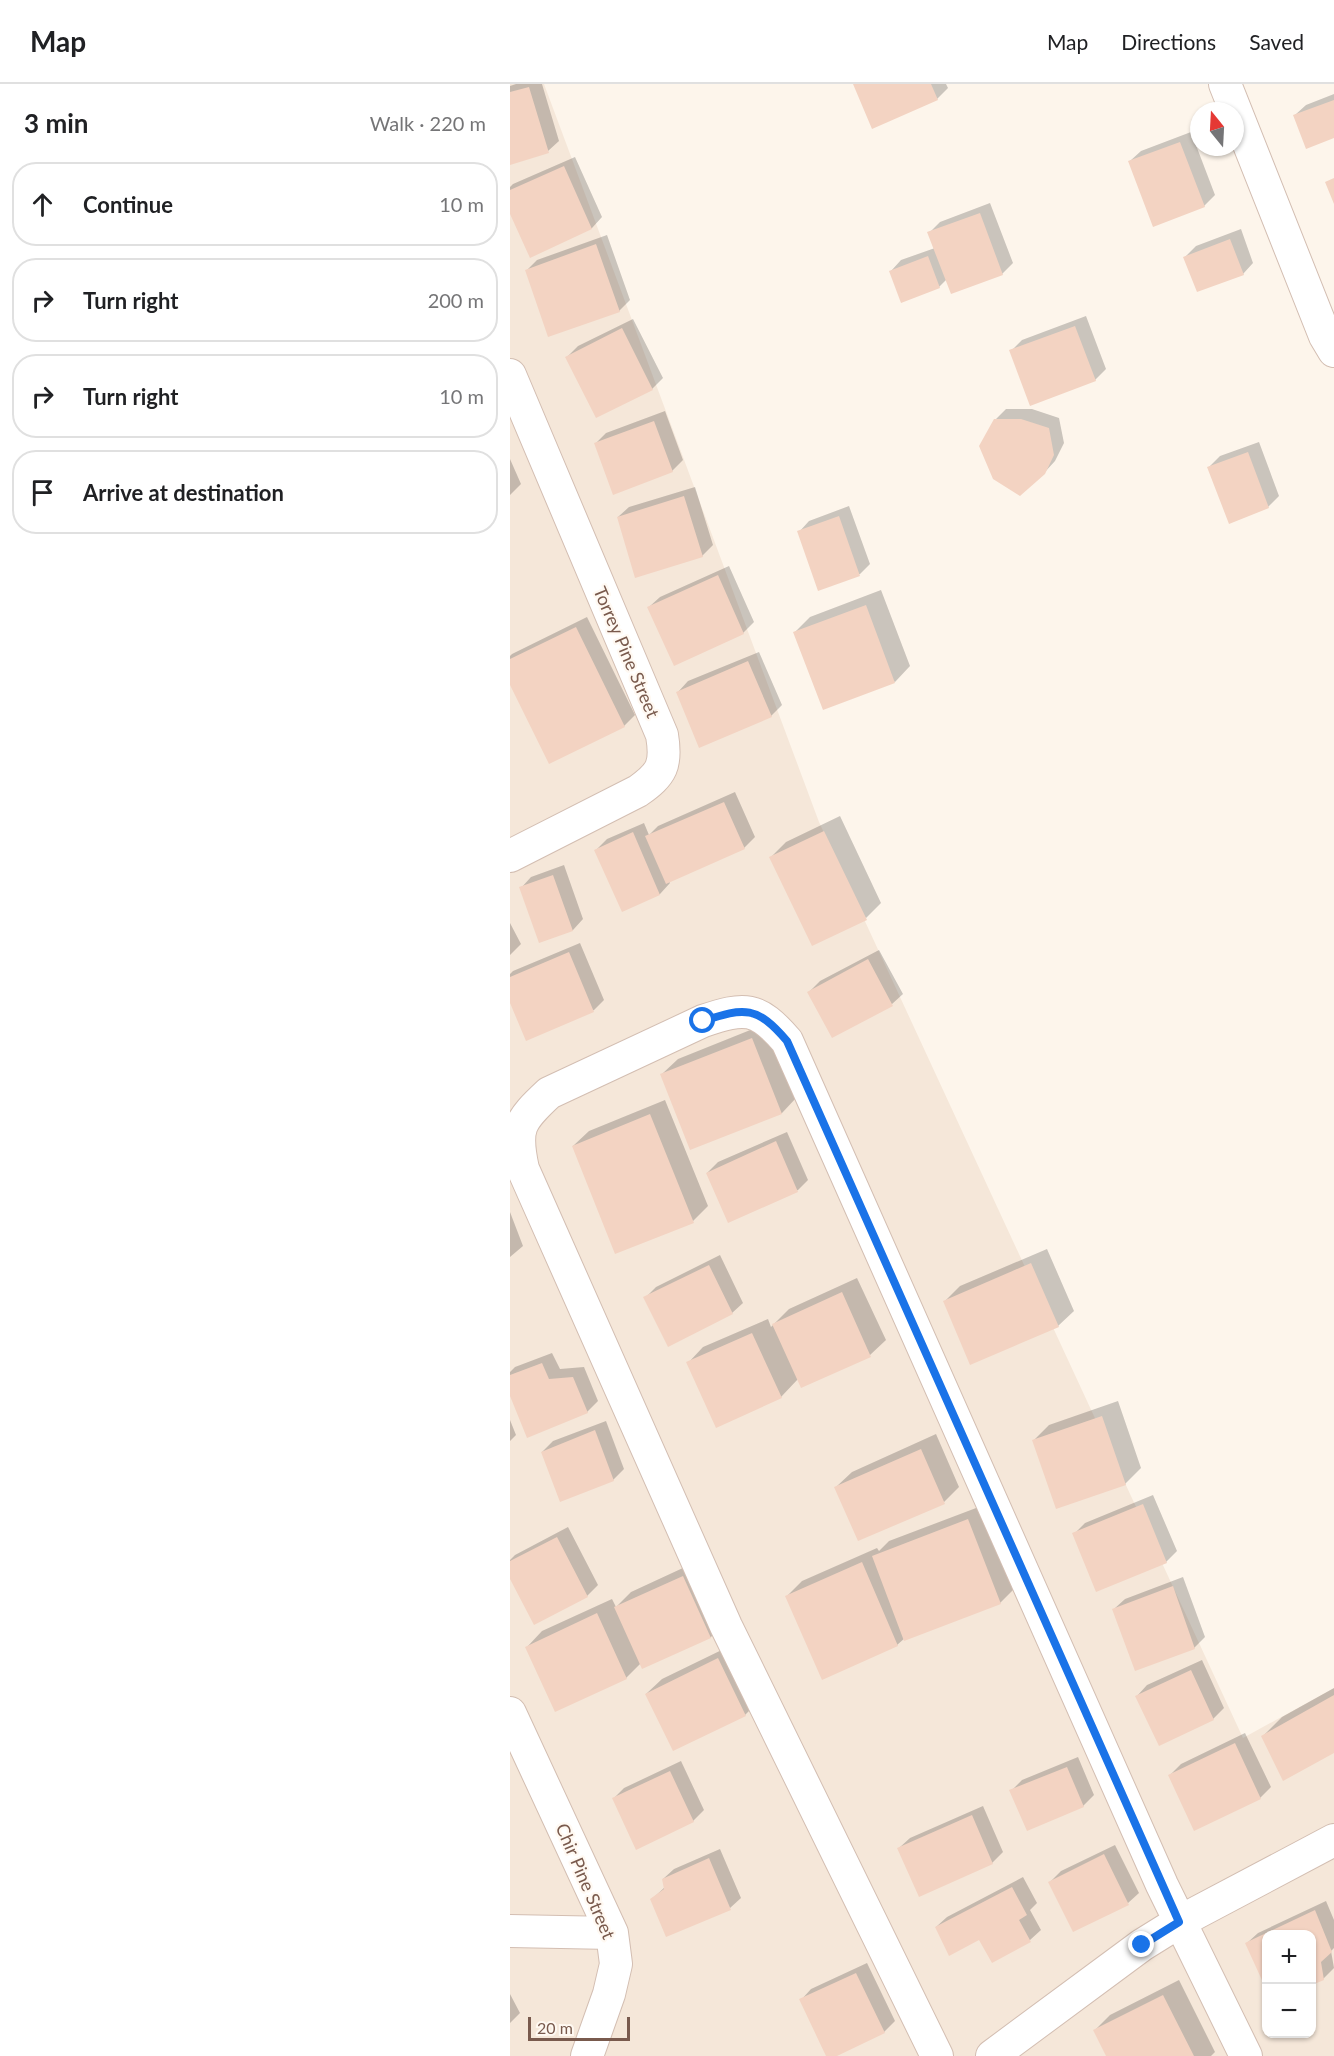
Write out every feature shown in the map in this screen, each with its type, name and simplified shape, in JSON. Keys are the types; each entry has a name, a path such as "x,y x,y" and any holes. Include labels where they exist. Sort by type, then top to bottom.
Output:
{"street":[{"path":"1225,84 1325,336 1334,351"},
{"name":"Torrey Pine Street","path":"510,375 662,735 664,751 663,766 653,780 638,791 510,856"},
{"path":"937,2056 726,1626 523,1169 518,1145 520,1127 529,1111 549,1093 703,1021 727,1013 746,1011 769,1021 787,1041 1179,1922 1246,2056"},
{"name":"Chir Pine Street","path":"510,1713 612,1934 616,1964 609,1994 587,2056"},
{"path":"992,2056 1142,1945 1179,1922 1334,1840"},
{"path":"510,1930 612,1934"}],"shaded area":[{"path":"510,84 544,84 819,822 1243,1738 1334,1688 1334,2056 510,2056"}],"building":[{"path":"853,84 931,84 938,100 872,129"},
{"path":"529,87 549,153 510,165 510,92"},
{"path":"1334,100 1334,138 1306,149 1293,115"},
{"path":"1180,142 1205,207 1153,227 1128,161"},
{"path":"564,166 592,229 530,258 510,214 510,190"},
{"path":"1334,178 1334,204 1325,182"},
{"path":"980,213 1003,275 951,294 927,232"},
{"path":"1230,239 1244,275 1197,292 1183,257"},
{"path":"596,244 620,312 548,337 525,270"},
{"path":"928,256 940,288 901,303 889,271"},
{"path":"1075,326 1096,381 1030,406 1009,350"},
{"path":"622,328 653,390 596,418 565,357"},
{"path":"994,419 1021,419 1049,428 1054,455 1045,474 1020,496 993,479 979,446"},
{"path":"654,421 673,472 613,495 594,443"},
{"path":"1248,452 1269,508 1229,524 1207,467"},
{"path":"684,496 703,557 635,578 617,517"},
{"path":"839,516 860,576 818,591 797,531"},
{"path":"718,575 744,634 674,666 647,607"},
{"path":"866,605 895,683 823,710 793,632"},
{"path":"576,627 625,727 549,764 510,685 510,659"},
{"path":"748,661 772,717 699,748 676,692"},
{"path":"724,802 745,849 666,884 645,836"},
{"path":"824,831 867,920 812,946 769,857"},
{"path":"633,832 660,895 622,912 594,850"},
{"path":"553,875 573,931 539,943 519,887"},
{"path":"569,952 594,1012 526,1041 510,1003 510,977"},
{"path":"868,959 893,1006 832,1038 807,992"},
{"path":"752,1038 782,1114 690,1150 660,1074"},
{"path":"650,1114 694,1223 615,1254 572,1146"},
{"path":"776,1141 798,1192 728,1223 706,1173"},
{"path":"1031,1263 1059,1327 970,1365 943,1301"},
{"path":"709,1265 733,1314 668,1347 643,1297"},
{"path":"842,1292 871,1357 801,1388 772,1324"},
{"path":"752,1333 782,1398 716,1428 686,1362"},
{"path":"542,1363 549,1379 573,1377 588,1413 527,1438 510,1396 510,1375"},
{"path":"1102,1416 1126,1485 1056,1509 1032,1440"},
{"path":"595,1430 614,1481 560,1502 541,1452"},
{"path":"921,1449 945,1504 858,1541 834,1487"},
{"path":"1143,1504 1167,1563 1096,1592 1072,1533"},
{"path":"968,1519 1001,1604 904,1641 872,1556"},
{"path":"557,1537 588,1597 534,1625 510,1579 510,1561"},
{"path":"862,1562 898,1646 822,1680 785,1596"},
{"path":"683,1576 711,1638 642,1669 614,1607"},
{"path":"1173,1586 1195,1649 1135,1671 1112,1609"},
{"path":"597,1613 627,1679 555,1712 525,1647"},
{"path":"718,1658 746,1716 673,1751 645,1694"},
{"path":"1191,1670 1214,1720 1159,1746 1135,1696"},
{"path":"1334,1695 1334,1753 1283,1781 1261,1736"},
{"path":"1235,1743 1261,1799 1194,1831 1168,1775"},
{"path":"1067,1767 1084,1807 1027,1831 1009,1790"},
{"path":"670,1771 694,1822 636,1850 612,1798"},
{"path":"972,1815 993,1864 919,1897 897,1848"},
{"path":"1104,1854 1129,1905 1073,1932 1048,1882"},
{"path":"709,1858 731,1910 666,1937 650,1899 664,1889 662,1879"},
{"path":"1012,1887 1027,1915 1019,1920 1031,1942 992,1963 979,1940 949,1956 935,1927"},
{"path":"1315,1910 1332,1952 1321,1962 1324,1980 1316,1983 1316,1930 1273,1930"},
{"path":"1262,1935 1262,1980 1245,1943"},
{"path":"856,1973 885,2033 837,2056 826,2056 799,1999"},
{"path":"1163,1995 1194,2056 1106,2056 1093,2030"}],"route":[{"path":"703,1021 727,1013 746,1011 769,1021 787,1041 1179,1922 1142,1945"}]}
